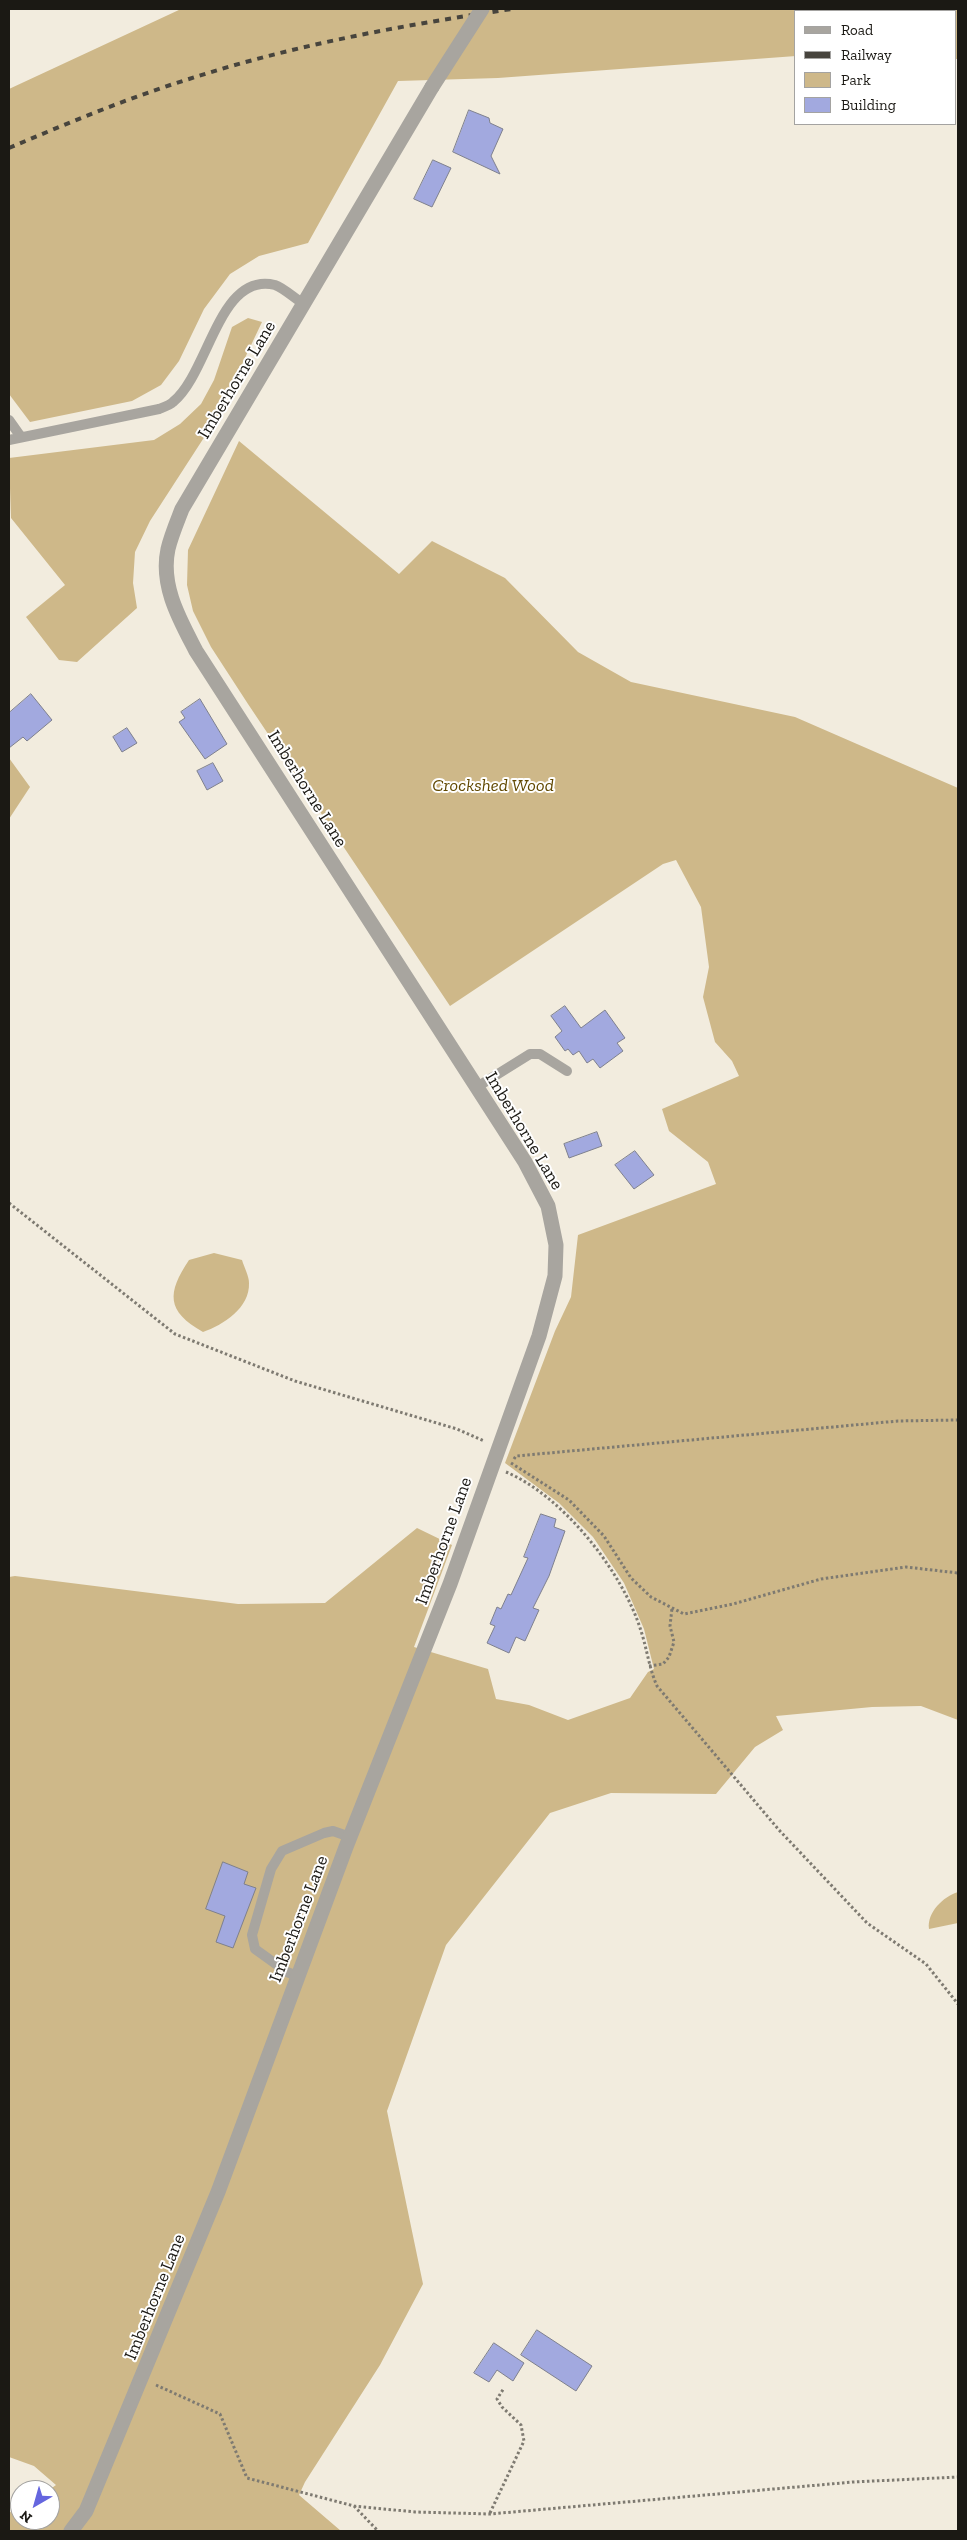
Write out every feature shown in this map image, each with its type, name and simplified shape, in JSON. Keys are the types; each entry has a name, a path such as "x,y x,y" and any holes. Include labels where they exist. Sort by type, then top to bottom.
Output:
{"street":[{"name":"Imberhorne Lane","path":"71,2531 86,2512 218,2192 350,1837 450,1584 548,1304 555,1276 556,1246 548,1206 525,1162 196,651 171,602 167,578 168,550 182,509 432,87 482,9"}],"lane":[{"path":"9,440 159,409 172,403 186,388 198,369 218,323 234,298 253,284 276,286 304,304"},
{"path":"9,420 21,437"},
{"path":"476,1087 530,1054 540,1054 567,1071"},
{"path":"298,1976 287,1972 255,1949 252,1935 271,1869 282,1851 324,1832 334,1831 350,1837"}],"path":[{"path":"9,1203 175,1334 295,1380 457,1429 498,1448"},
{"path":"506,1472 516,1456 898,1421 958,1420"},
{"path":"512,1463 569,1500 604,1536 630,1578 651,1597 684,1614 733,1604 821,1580 906,1567 958,1573"},
{"path":"491,1468 518,1477 557,1506 590,1539 621,1585 641,1630 649,1666 657,1686 779,1830 867,1923 926,1964 958,2004"},
{"path":"649,1666 663,1664 669,1657 674,1642 670,1626 672,1608"},
{"path":"142,2379 220,2414 247,2478 354,2506 415,2512 490,2514 843,2483 958,2477"},
{"path":"490,2514 524,2441 521,2425 502,2407 498,2399 504,2388"},
{"path":"354,2506 378,2531"}],"green space":[{"path":"181,9 958,9 958,59 957,10 794,10 794,56 498,78 398,81 308,243 259,256 230,274 204,309 179,361 161,385 132,401 30,422 9,394 9,89"},
{"path":"248,318 262,322 216,419 150,521 135,552 133,583 137,608 77,662 59,660 26,617 65,585 11,518 9,458 154,440 180,424 201,404 214,380 232,327"},
{"name":"Crockshed Wood","path":"239,441 399,574 432,541 505,578 578,652 631,682 795,717 958,788 958,1720 921,1706 872,1707 776,1716 783,1730 755,1747 716,1794 611,1793 550,1813 446,1945 387,2111 423,2284 380,2365 305,2482 299,2495 341,2531 9,2531 10,2512 10,2530 60,2530 60,2480 50,2480 34,2466 9,2457 9,1577 15,1576 238,1604 325,1603 417,1528 452,1545 414,1647 488,1669 496,1699 529,1705 568,1720 630,1698 648,1672 654,1669 644,1629 624,1583 593,1537 559,1503 505,1463 555,1331 571,1297 578,1235 716,1184 708,1162 669,1131 662,1109 739,1076 732,1061 715,1042 703,997 709,967 701,907 676,860 663,864 450,1006 211,647 193,611 187,585 188,550"},
{"path":"9,758 30,787 9,819"},
{"path":"214,1253 242,1260 249,1280 248,1292 240,1308 234,1314 219,1325 203,1332 182,1317 174,1300 174,1292 177,1282 189,1260"},
{"path":"958,1892 958,1923 929,1929 933,1911 942,1901"}],"building":[{"path":"469,110 489,118 490,123 503,129 491,156 500,174 453,152"},
{"path":"433,160 451,168 432,207 414,199"},
{"path":"31,694 52,720 27,741 23,737 9,748 9,713"},
{"path":"200,699 227,744 205,759 179,722 185,718 181,712"},
{"path":"127,728 137,743 122,752 113,737"},
{"path":"213,763 223,781 207,790 197,771"},
{"path":"565,1006 581,1028 605,1010 625,1038 617,1043 623,1051 600,1068 593,1059 587,1063 579,1051 573,1055 568,1049 565,1051 555,1037 562,1031 551,1016"},
{"path":"597,1132 602,1146 569,1158 564,1144"},
{"path":"635,1151 654,1175 634,1189 615,1165"},
{"path":"541,1514 556,1519 554,1527 565,1531 549,1576 533,1608 539,1610 525,1641 516,1637 509,1653 487,1643 495,1626 490,1624 497,1607 501,1609 508,1594 511,1595 528,1558 524,1557"},
{"path":"223,1862 248,1872 244,1884 256,1888 233,1948 216,1942 225,1916 206,1909"},
{"path":"537,2330 592,2366 576,2391 521,2355"},
{"path":"494,2343 524,2363 513,2381 497,2370 489,2382 474,2373"}],"railway":[{"path":"9,148 166,86 268,56 349,37 512,9"}]}
